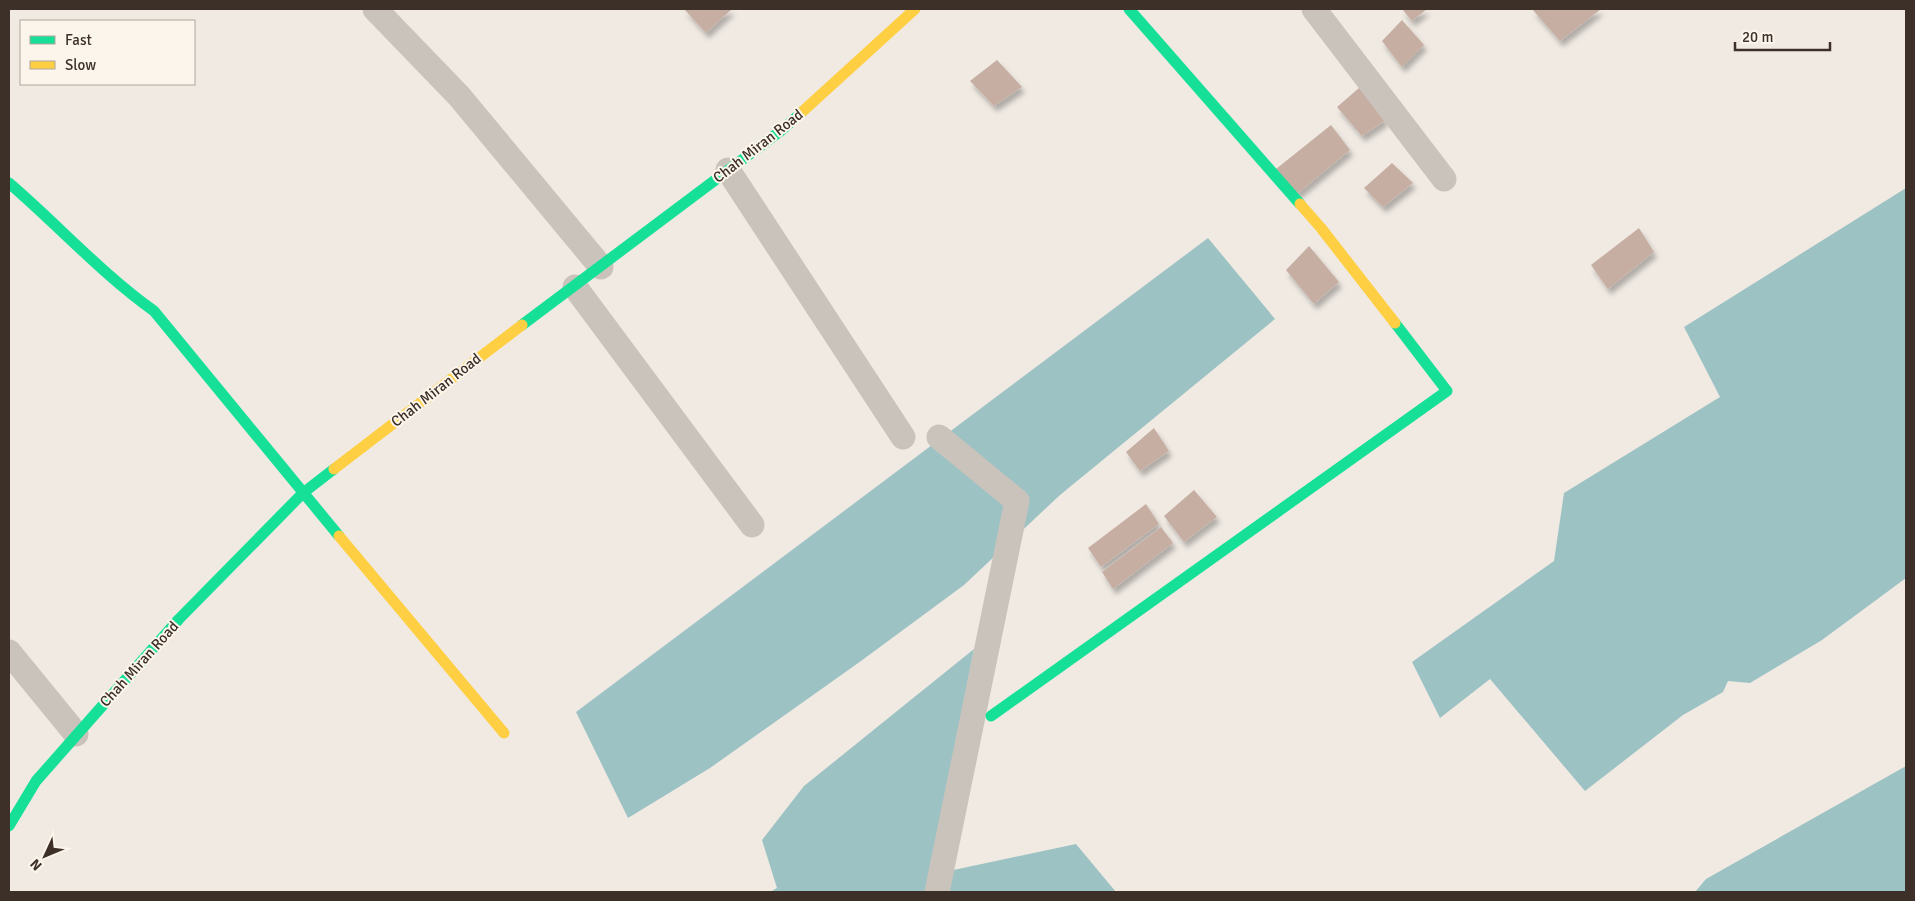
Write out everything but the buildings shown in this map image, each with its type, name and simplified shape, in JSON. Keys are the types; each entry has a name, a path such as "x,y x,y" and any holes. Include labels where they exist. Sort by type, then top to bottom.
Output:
{"street":[{"path":"375,9 459,96 601,267"},
{"name":"Chah Miran Road","path":"9,826 36,781 76,734 179,619 303,494 482,354 601,267 783,129 915,9"},
{"path":"991,716 1447,391 1321,228 1129,9"},
{"path":"1314,9 1444,180"},
{"path":"728,170 903,436"},
{"path":"9,183 46,214 130,294 154,311 303,494 504,733"},
{"path":"575,286 752,525"},
{"path":"937,892 1017,501 939,437"},
{"path":"9,652 76,734"}],"water":[{"path":"1906,188 1906,578 1822,640 1750,683 1728,681 1723,692 1683,715 1585,791 1490,679 1440,718 1412,662 1554,561 1564,493 1720,397 1684,327"},
{"path":"1208,238 1275,319 1060,495 964,585 710,768 628,818 576,712"},
{"path":"974,649 930,875 1076,844 1116,892 770,892 777,888 762,840 804,786"},
{"path":"1906,766 1906,892 1695,892 1706,879"}],"traffic: fast":[{"path":"1129,9 1300,204"},
{"path":"522,325 783,129 802,112"},
{"path":"9,183 116,281 154,311 339,536"},
{"path":"991,716 1447,391 1395,323"},
{"path":"9,826 36,781 179,619 303,493 334,469"}],"traffic: slow":[{"path":"802,112 915,9"},
{"path":"1300,204 1395,323"},
{"path":"334,469 522,325"},
{"path":"339,536 504,733"}]}
